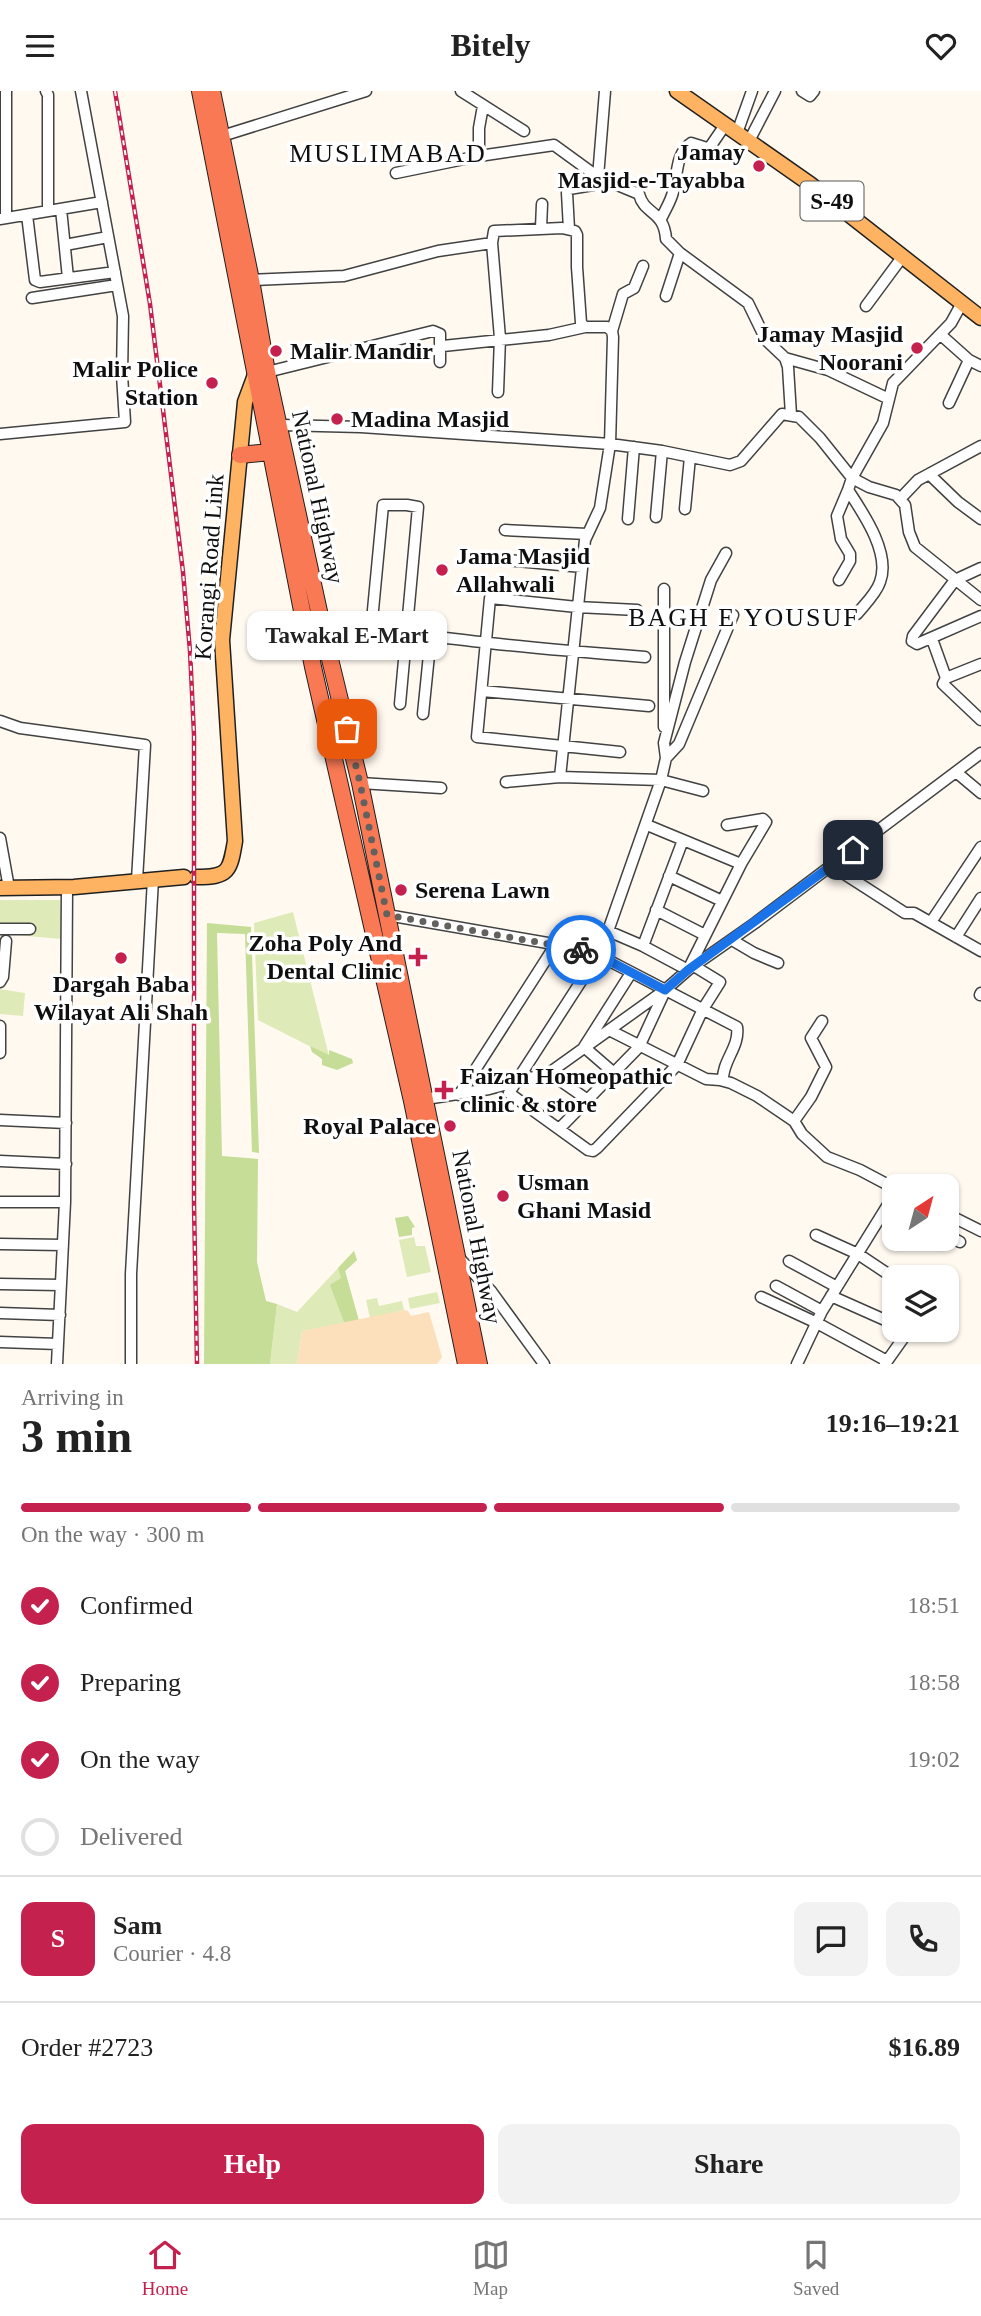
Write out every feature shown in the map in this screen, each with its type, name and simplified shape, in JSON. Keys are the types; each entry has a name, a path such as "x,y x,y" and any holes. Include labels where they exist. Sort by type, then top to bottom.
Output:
{"highway":[{"name":"National Highway","path":"200,91 261,373 280,425 323,630 360,783 426,1099 466,1364"},
{"name":"National Highway","path":"212,91 251,280 270,452 313,667 445,1229 456,1255 479,1364"},
{"path":"240,455 270,452"}],"main road":[{"name":"S-49","path":"677,91 810,184 981,318"},
{"name":"Korangi Road Link","path":"153,879 216,877 227,871 232,860 235,841 222,640 245,403 261,373"},
{"path":"4,888 67,887 153,879"}],"street":[{"path":"6,91 3,218 102,202"},
{"path":"46,91 48,211"},
{"path":"0,434 125,422 122,316 81,91"},
{"path":"222,136 337,95 366,91"},
{"path":"461,91 524,131"},
{"path":"569,229 566,193 569,189 593,185 598,177 605,91"},
{"path":"737,133 752,91"},
{"path":"661,219 673,194 678,162 686,146 691,143 707,148 737,133 775,91"},
{"path":"802,91 810,96 814,91"},
{"path":"479,156 479,128 483,106"},
{"path":"396,173 479,156 554,145 598,177 639,194 641,202 661,219 666,239 680,253 748,303 766,340 785,358 789,367 791,415"},
{"path":"541,228 542,204"},
{"path":"61,209 68,278"},
{"path":"27,215 33,278 40,282 114,272"},
{"path":"498,393 500,338 492,243 494,230 541,228 575,231 579,318 585,327"},
{"path":"65,244 108,237"},
{"path":"251,280 344,276 438,251 492,243"},
{"path":"666,296 680,253"},
{"path":"866,306 903,256"},
{"path":"560,777 585,540 600,508 610,444 612,331 623,294 634,288 643,266"},
{"path":"32,297 117,285"},
{"path":"839,580 850,561 850,554 841,539 837,516 852,478 883,423 893,383 941,335 962,303"},
{"path":"443,345 548,335 585,327 607,327 612,331"},
{"path":"261,373 433,331 440,334 440,362"},
{"path":"941,335 969,360 981,366"},
{"path":"785,358 828,370 889,399"},
{"path":"949,403 969,360"},
{"path":"280,425 361,427 610,444 730,464 741,461 782,414 791,415 799,417 820,438 852,478 869,487 896,495 905,505 909,532 915,547 981,600"},
{"path":"900,499 918,480 981,446"},
{"path":"628,519 634,447"},
{"path":"656,517 662,451"},
{"path":"685,509 690,457"},
{"path":"929,474 958,502 981,519"},
{"path":"848,489 879,545 883,572 880,585 857,614"},
{"path":"371,631 383,505 418,507 400,704"},
{"path":"505,530 587,534"},
{"path":"664,743 685,662 711,580 726,553"},
{"path":"496,558 582,567"},
{"path":"981,568 955,580 912,641 917,644 932,639 981,616"},
{"path":"608,931 720,982 703,1009 677,1065 593,1151 509,1093 598,955 661,780 666,758 664,589"},
{"path":"620,752 477,737 490,598 637,610"},
{"path":"666,758 679,744 733,615"},
{"path":"323,630 408,633 572,652 645,657"},
{"path":"423,714 431,635"},
{"path":"932,639 946,678"},
{"path":"981,664 946,678 943,682 976,707 981,720"},
{"path":"482,691 649,706"},
{"path":"0,721 20,728 145,744 137,880"},
{"path":"426,1099 460,1095 549,1073 665,990 981,753"},
{"path":"956,772 981,793"},
{"path":"506,782 560,777 661,780 703,791"},
{"path":"360,783 441,788"},
{"path":"691,968 722,901 765,820 727,825"},
{"path":"646,825 741,864"},
{"path":"0,838 4,888"},
{"path":"643,946 683,840"},
{"path":"930,922 981,847"},
{"path":"832,866 905,913 914,913 980,949"},
{"path":"669,876 722,901"},
{"path":"131,1364 131,1274 153,879"},
{"path":"57,1364 66,1164 67,887"},
{"path":"956,937 981,898"},
{"path":"656,911 705,935"},
{"path":"387,915 556,944 598,955 737,1027 738,1041 727,1061 723,1080"},
{"path":"0,929 30,929"},
{"path":"732,940 778,963"},
{"path":"0,982 4,977 6,941"},
{"path":"460,1095 556,944"},
{"path":"584,1047 631,973"},
{"path":"560,1128 639,1047 665,990"},
{"path":"794,1121 811,1097 826,1067 811,1038 822,1021"},
{"path":"0,1026 0,1053"},
{"path":"609,1030 706,1079 723,1080 757,1096 794,1121 802,1134 827,1157 882,1182"},
{"path":"584,1047 614,1073"},
{"path":"549,1073 588,1100"},
{"path":"0,1120 66,1123"},
{"path":"0,1161 66,1164"},
{"path":"0,1202 65,1202"},
{"path":"797,1364 822,1311 882,1218"},
{"path":"959,1220 981,1231"},
{"path":"816,1235 858,1254 882,1270"},
{"path":"0,1244 63,1245"},
{"path":"456,1255 491,1291 544,1364"},
{"path":"789,1261 834,1291 882,1317"},
{"path":"0,1283 61,1285"},
{"path":"776,1286 822,1311"},
{"path":"761,1297 817,1323 886,1362 900,1342"},
{"path":"0,1313 60,1315"},
{"path":"0,1342 58,1344"}],"green space":[{"path":"0,900 60,900 62,939 4,934 0,937"},
{"path":"293,912 329,1056 258,1020 254,923"},
{"path":"207,923 251,927 259,1153 252,1152 245,934 217,933 222,1156 258,1159 257,1262 266,1301 277,1304 270,1364 204,1364"},
{"path":"0,989 25,993 23,1016 0,1014"},
{"path":"310,1046 329,1055 329,1050 352,1059 353,1063 337,1070 322,1065 322,1059 312,1052"},
{"path":"408,1216 415,1227 412,1228 412,1235 399,1237 395,1218"},
{"path":"414,1237 416,1246 425,1246 431,1272 407,1277 399,1240"},
{"path":"354,1251 357,1260 345,1271 359,1321 302,1331 297,1364 270,1364 277,1304 297,1312"},
{"path":"354,1251 357,1260 345,1271 359,1321 344,1322 330,1285 341,1278 338,1268"},
{"path":"437,1292 440,1303 410,1309 408,1298"},
{"path":"377,1298 379,1306 402,1301 404,1310 370,1318 366,1300"}],"sand":[{"path":"404,1310 411,1316 429,1312 442,1357 437,1364 297,1364 302,1331"}],"railway":[{"path":"115,91 150,304 190,651 194,735 194,1204 197,1364"}],"way so far":[{"path":"347,729 387,915 581,950"}],"place":[{"name":"Jamay Masjid-e-Tayabba","path":"759,166"},
{"name":"Jamay Masjid Noorani","path":"917,348"},
{"name":"Malir Mandir","path":"276,351"},
{"name":"Malir Police Station","path":"212,383"},
{"name":"Madina Masjid","path":"337,419"},
{"name":"Jama Masjid Allahwali","path":"442,570"},
{"name":"Tawakal E-Mart","path":"347,729"},
{"name":"Serena Lawn","path":"401,890"},
{"name":"Zoha Poly And Dental Clinic","path":"418,957"},
{"name":"Dargah Baba Wilayat Ali Shah","path":"121,958"},
{"name":"Faizan Homeopathic clinic & store","path":"444,1090"},
{"name":"Royal Palace","path":"450,1126"},
{"name":"Usman Ghani Masid","path":"503,1196"}],"district":[{"name":"MUSLIMABAD","path":"388,153"},
{"name":"BAGH E YOUSUF","path":"744,617"}],"route":[{"path":"581,950 598,955 665,990 688,970 853,850"}]}
